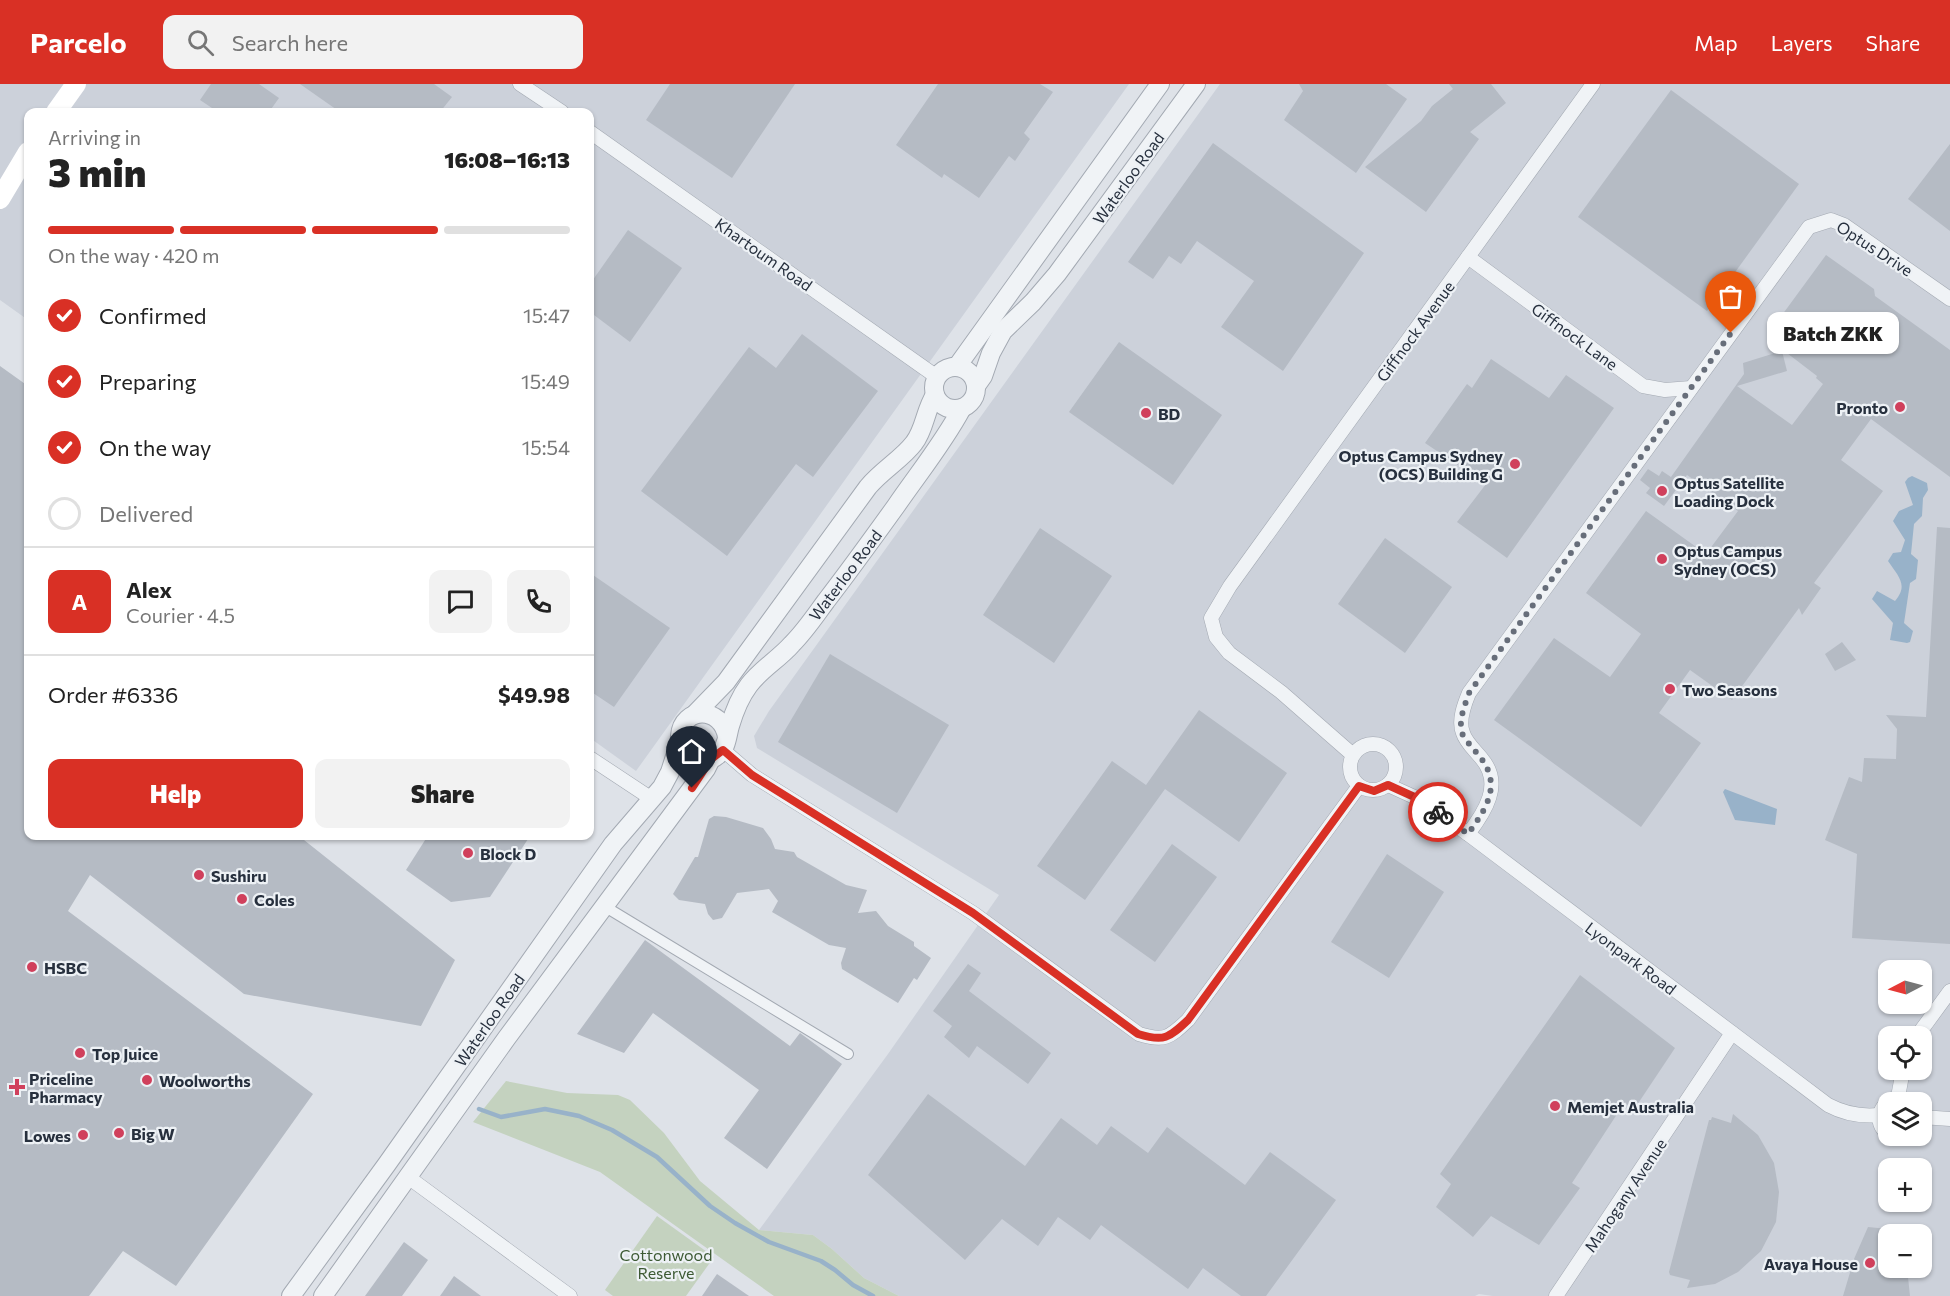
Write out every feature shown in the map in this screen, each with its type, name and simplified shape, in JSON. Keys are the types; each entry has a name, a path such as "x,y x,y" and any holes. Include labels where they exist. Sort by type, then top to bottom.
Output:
{"main road":[{"path":"59,108 76,84"},
{"path":"0,185 23,159"},
{"path":"0,199 23,159"}],"street":[{"path":"520,84 556,108"},
{"name":"Waterloo Road","path":"953,367 958,365 1160,84"},
{"name":"Waterloo Road","path":"976,386 983,376 991,353 1003,331 1033,302 1057,274 1196,84"},
{"name":"Giffnock Avenue","path":"1353,754 1281,692 1229,653 1215,637 1211,618 1237,578 1593,84"},
{"name":"Khartoum Road","path":"594,135 936,386"},
{"name":"Optus Drive","path":"1468,834 1484,812 1491,789 1488,767 1461,731 1462,710 1469,693 1809,227 1831,220 1845,225 1950,299"},
{"name":"Giffnock Lane","path":"1468,257 1643,386 1665,390 1691,388"},
{"path":"953,367 966,370 972,375 976,386 972,400 962,408 954,409 944,406 936,386 946,369 953,367"},
{"name":"Waterloo Road","path":"694,715 726,682 868,487 880,473 914,444 936,386"},
{"name":"Waterloo Road","path":"323,1296 506,1039 720,749 737,706 750,684 804,631 861,556 962,408"},
{"path":"702,713 717,717 726,729 720,749 695,759 688,755 680,741 680,732 684,724 694,715 702,713"},
{"name":"Waterloo Road","path":"291,1296 613,844 662,787 670,772 680,741"},
{"path":"1373,744 1388,749 1396,763 1394,779 1388,785 1374,791 1359,786 1350,775 1350,761 1353,754 1365,745 1373,744"},
{"path":"720,749 752,775 973,913 1138,1034 1156,1039 1172,1036 1188,1020 1359,786"},
{"path":"594,761 652,799"},
{"name":"Lyonpark Road","path":"1388,785 1421,800 1468,834 1828,1105 1862,1117 1878,1115"},
{"path":"604,906 848,1054"},
{"path":"1924,1026 1950,991"},
{"name":"Mahogany Avenue","path":"1556,1296 1732,1033"},
{"path":"1932,1118 1950,1119"},
{"path":"408,1177 570,1296"}],"shaded area":[{"path":"0,84 1129,84 636,771 594,741 594,108 24,108 24,317 0,300"},
{"path":"1220,84 1950,84 1950,1296 1493,1296 1479,1294 1475,1296 899,1296 864,1278 813,1235 759,1230 888,1054 999,895 757,748 754,736 769,711"}],"green space":[{"path":"506,1081 567,1093 618,1095 630,1100 664,1133 700,1181 759,1230 813,1235 864,1278 899,1296 774,1296 600,1172 473,1122"},
{"name":"Cottonwood Reserve","path":"657,1216 714,1257 686,1296 613,1296 605,1290"}],"water":[{"path":"1912,476 1927,483 1928,490 1923,498 1922,516 1914,524 1911,554 1918,560 1916,579 1910,583 1904,623 1913,631 1910,642 1907,643 1890,640 1893,623 1872,599 1877,591 1895,601 1901,590 1902,585 1898,576 1888,561 1893,553 1901,552 1905,540 1893,521 1899,511 1913,505 1905,482"},
{"path":"1725,789 1777,809 1775,825 1735,820 1723,792"}],"building":[{"path":"211,84 259,84 279,98 272,108 212,108 200,100"},
{"path":"300,84 434,84 452,97 443,108 334,108"},
{"path":"670,84 795,84 732,178 646,120"},
{"path":"938,84 1040,84 1053,92 1024,133 1030,139 1015,161 1009,156 979,198 944,174 942,178 896,145"},
{"path":"1299,84 1386,84 1407,99 1356,173 1284,120 1303,91"},
{"path":"1449,84 1491,84 1506,103 1470,132 1479,139 1426,212 1365,167 1421,121 1432,106 1453,89"},
{"path":"1671,90 1799,184 1707,311 1578,217"},
{"path":"1213,143 1364,253 1283,371 1221,327 1254,281 1197,241 1181,264 1169,256 1153,279 1128,262"},
{"path":"1950,144 1950,231 1908,199"},
{"path":"628,230 682,268 630,342 594,315 594,278"},
{"name":"Optus Campus Sydney (OCS)","path":"1826,255 1874,289 1875,296 1950,350 1950,477 1871,419 1841,460 1883,491 1814,583 1821,588 1802,615 1799,608 1732,700 1690,670 1659,713 1701,743 1641,827 1494,720 1554,638 1610,677 1641,634 1586,593 1646,511 1706,554 1738,511 1687,475 1664,506 1646,493 1650,488 1640,480 1648,469 1659,476 1662,471 1671,477 1744,374 1743,363 1782,351 1787,371 1737,386 1792,425 1823,384 1816,378 1817,376 1783,350 1801,345 1774,326"},
{"path":"802,334 878,391 813,477 796,464 727,556 641,491 749,347 776,368"},
{"name":"BD","path":"1119,342 1222,415 1173,485 1069,412"},
{"name":"Optus Campus Sydney (OCS) Building G","path":"1491,359 1549,398 1566,375 1614,408 1507,558 1457,522 1486,484 1425,443 1467,384 1472,388"},
{"path":"0,366 24,383 24,840 304,840 455,960 421,1026 244,994 90,875 68,911 313,1094 176,1286 123,1251 89,1296 0,1296"},
{"path":"1937,527 1950,528 1950,944 1852,938 1857,854 1825,840 1849,777 1862,782 1864,758 1896,759 1897,729 1886,715 1926,717"},
{"path":"1040,528 1112,576 1054,663 983,615"},
{"path":"1385,538 1452,587 1405,653 1338,604"},
{"path":"594,576 670,628 614,707 594,694"},
{"path":"1842,642 1856,660 1835,671 1825,654"},
{"path":"830,654 949,725 897,813 778,742"},
{"path":"1199,710 1287,773 1239,842 1165,789 1085,900 1037,866 1112,761 1146,785"},
{"path":"714,816 726,817 763,828 775,849 794,852 797,857 846,885 867,890 858,913 876,911 888,926 914,942 914,946 931,958 917,980 914,978 898,1003 842,969 841,963 846,948 829,945 772,912 778,901 769,889 737,893 722,918 713,920 705,904 679,900 673,894 695,857 698,857 709,819"},
{"name":"Block D","path":"425,840 527,840 490,897 451,902 406,870"},
{"path":"1172,844 1217,877 1155,962 1110,930"},
{"path":"1387,854 1444,892 1389,978 1331,942"},
{"path":"645,940 790,1046 800,1033 842,1064 767,1169 724,1138 759,1090 653,1013 624,1053 577,1034"},
{"path":"968,964 981,973 969,991 1051,1053 1028,1084 977,1046 969,1058 944,1037 952,1026 933,1011"},
{"name":"Memjet Australia","path":"1580,975 1675,1048 1633,1111 1625,1102 1572,1183 1580,1188 1539,1245 1491,1216 1473,1237 1436,1207 1451,1184 1440,1174"},
{"path":"928,1094 1025,1166 1061,1118 1097,1145 1111,1126 1148,1153 1167,1127 1245,1185 1270,1152 1336,1200 1266,1296 1241,1296 1203,1268 1188,1289 1101,1225 1090,1240 1058,1217 1038,1246 1002,1219 965,1260 868,1175"},
{"path":"1733,1114 1758,1135 1774,1163 1779,1192 1776,1222 1761,1251 1738,1272 1715,1284 1687,1288 1690,1280 1670,1275 1669,1272 1709,1120 1712,1117 1731,1123"},
{"name":"Avaya House","path":"1868,1227 1878,1228 1878,1278 1908,1278 1910,1296 1843,1296 1854,1259"},
{"path":"404,1242 428,1260 402,1296 365,1296"},
{"path":"717,1274 749,1296 702,1296"},
{"path":"454,1276 481,1296 440,1296"}],"waterway":[{"path":"479,1109 501,1117 545,1109 579,1116 612,1130 657,1157 710,1206 735,1223 769,1242 821,1261 853,1285 873,1296"}],"way so far":[{"path":"1438,812 1468,834 1484,812 1491,789 1488,767 1461,731 1462,710 1469,693 1731,333"}],"place":[{"name":"Batch ZKK","path":"1731,333"},
{"name":"Pronto","path":"1900,407"},
{"name":"BD","path":"1146,413"},
{"name":"Optus Campus Sydney (OCS) Building G","path":"1515,464"},
{"name":"Optus Satellite Loading Dock","path":"1662,491"},
{"name":"Optus Campus Sydney (OCS)","path":"1662,559"},
{"name":"Two Seasons","path":"1670,689"},
{"name":"Block D","path":"468,853"},
{"name":"Sushiru","path":"199,875"},
{"name":"Coles","path":"242,899"},
{"name":"HSBC","path":"32,967"},
{"name":"Top Juice","path":"80,1053"},
{"name":"Woolworths","path":"147,1080"},
{"name":"Priceline Pharmacy","path":"17,1087"},
{"name":"Memjet Australia","path":"1555,1106"},
{"name":"Big W","path":"119,1133"},
{"name":"Lowes","path":"83,1135"},
{"name":"Avaya House","path":"1870,1263"}],"route":[{"path":"692,788 711,759 723,750 752,775 973,913 1138,1034 1156,1039 1172,1036 1188,1020 1359,786 1374,791 1388,785 1421,800 1438,812"}]}
